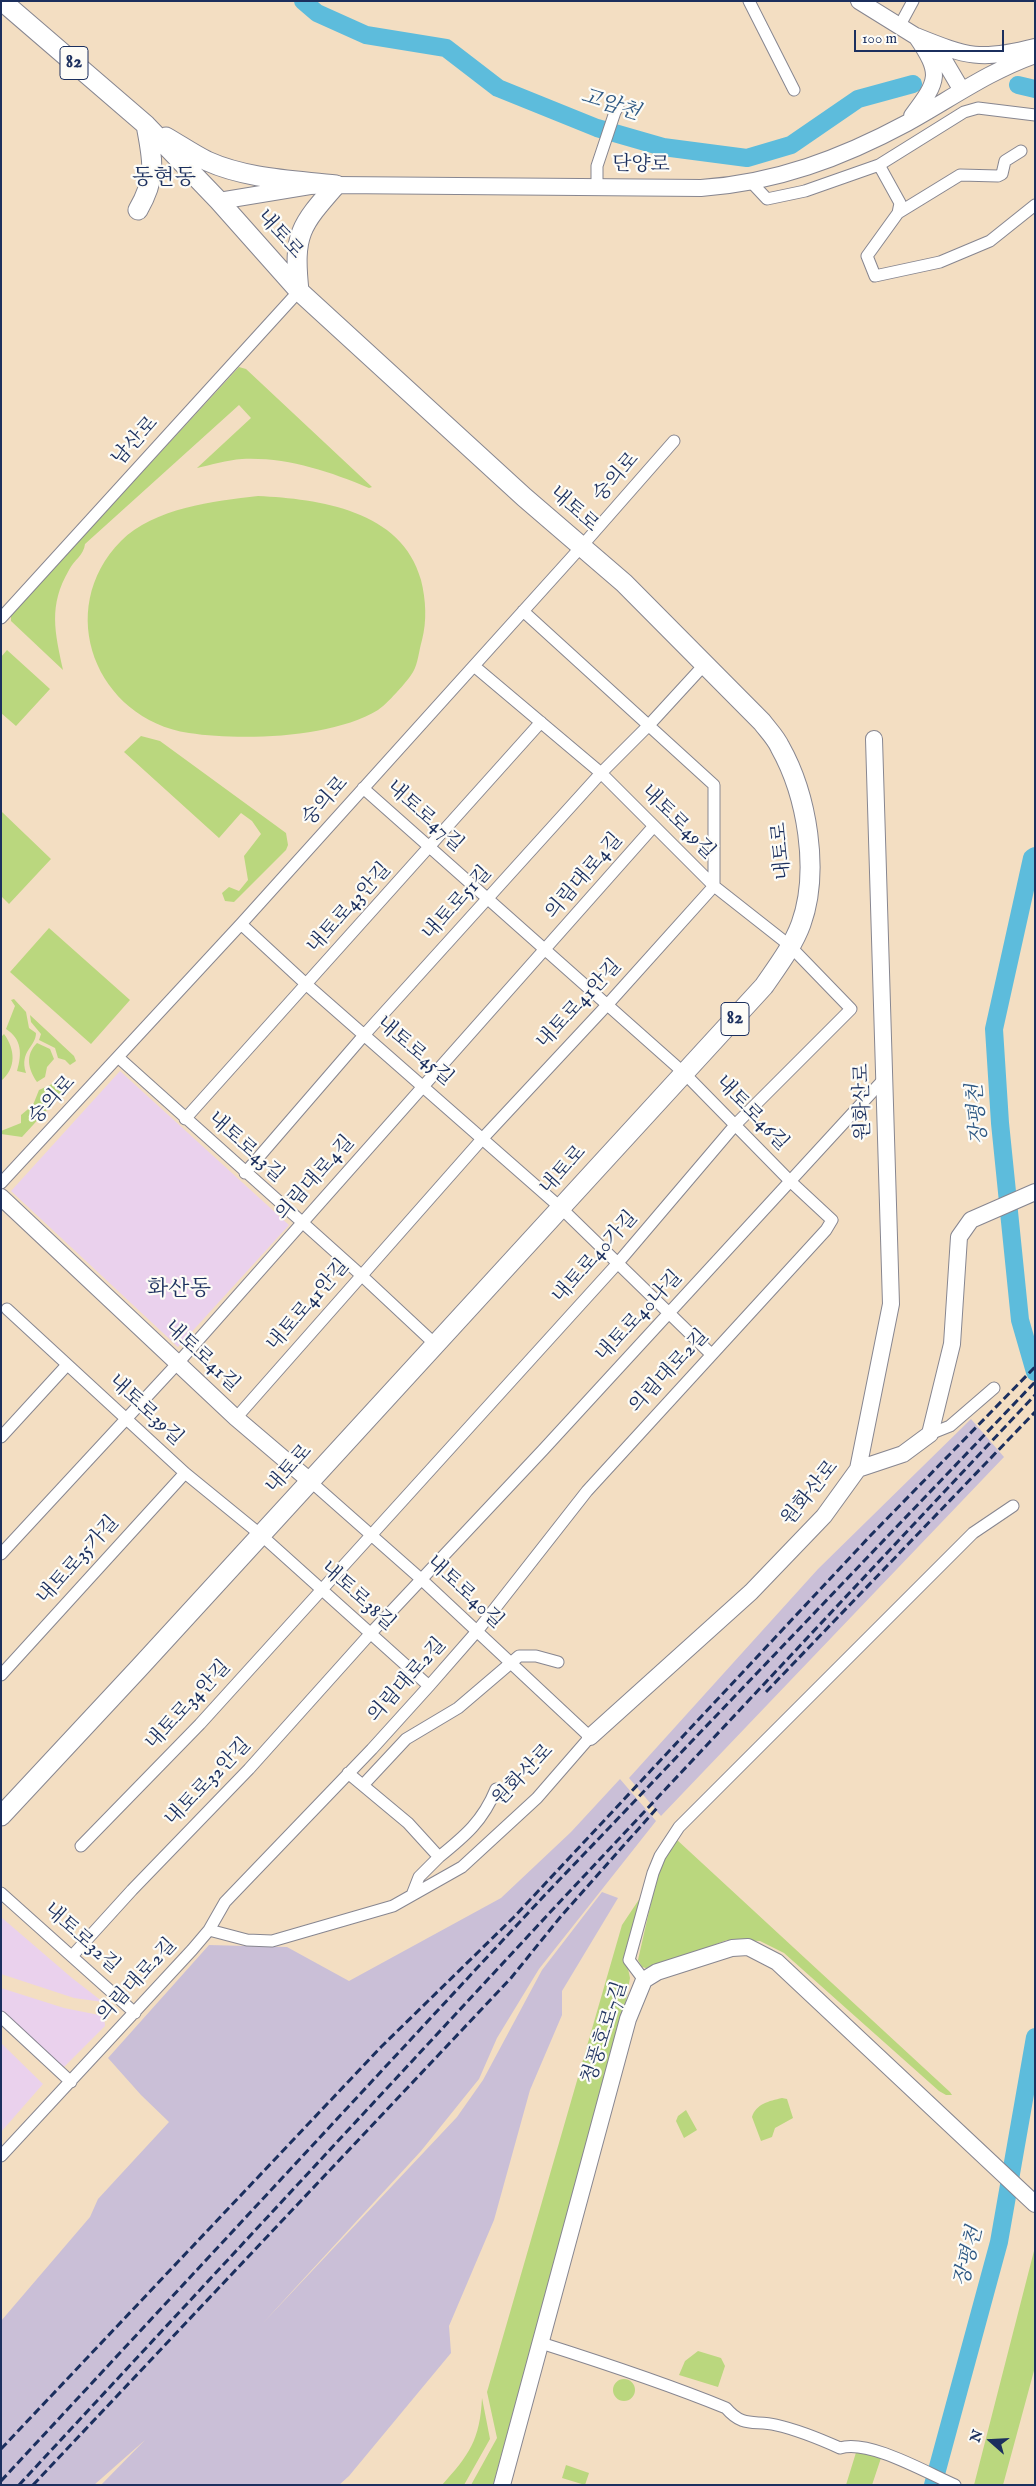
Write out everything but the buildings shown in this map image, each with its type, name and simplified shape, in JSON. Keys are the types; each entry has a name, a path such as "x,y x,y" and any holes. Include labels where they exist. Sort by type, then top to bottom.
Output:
{"main road":[{"name":"내토로","path":"1,1816 261,1536 764,986 801,925 809,892 811,863 805,822 795,780 780,746 762,722 624,583 581,547 299,291 146,125 2,1"},
{"path":"146,125 207,161 238,171 259,176 336,185"},
{"path":"138,210 149,190 152,177 153,165 146,125"},
{"path":"299,291 296,267 301,228 336,185"}],"street":[{"path":"749,1 794,90"},
{"path":"859,1 938,50 961,89 964,112"},
{"path":"900,25 913,1"},
{"path":"916,36 953,51 976,57 992,56 1035,47"},
{"path":"907,122 930,88 935,71 930,57 916,36"},
{"name":"단양로","path":"219,202 310,186 336,185 701,188 752,183 824,161 907,122 961,89 1035,55"},
{"path":"752,183 767,199 805,191 879,165 964,112 978,108 1035,115"},
{"path":"597,187 599,158 616,109"},
{"path":"898,213 960,175 998,176 1002,174 1005,161 1022,151"},
{"path":"879,165 900,203 898,213 868,256 875,276 940,262 990,241 1035,205"},
{"name":"남산로","path":"1,618 299,291"},
{"name":"숭의로","path":"1,1183 119,1058 241,924 581,547 674,441"},
{"path":"523,611 714,785 714,886"},
{"name":"내토로51길","path":"245,1173 365,1034 601,773 649,725 705,664"},
{"name":"내토로49길","path":"474,666 601,773 714,886 789,945 851,1009"},
{"name":"내토로43안길","path":"185,1118 307,985 541,722"},
{"name":"원화산로","path":"209,1930 247,1940 272,1941 393,1906 462,1867 537,1798 590,1737 751,1592 824,1516 858,1469 890,1304 874,739"},
{"name":"내토로47길","path":"363,788 684,1073"},
{"name":"의림대로4길","path":"1,1554 177,1364 654,826"},
{"name":"내토로41안길","path":"236,1418 483,1138 608,1004 714,886"},
{"name":"내토로45길","path":"241,924 307,985 425,1086 561,1208 712,1354"},
{"name":"내토로40가길","path":"321,1589 617,1264 736,1124 851,1009"},
{"name":"내토로43길","path":"119,1058 245,1173 361,1275 436,1345"},
{"name":"내토로46길","path":"684,1073 790,1181 832,1220"},
{"name":"내토로40나길","path":"370,1634 885,1078"},
{"path":"930,1434 952,1344 959,1237 971,1220 1035,1192"},
{"name":"내토로41길","path":"1,1198 177,1364 236,1418 310,1481"},
{"name":"의림대로2길","path":"1,2156 135,2013 209,1930 225,1902 429,1686 478,1630 587,1491 826,1230 832,1220"},
{"name":"내토로39길","path":"7,1309 185,1473 261,1536"},
{"path":"1,1436 67,1365"},
{"path":"858,1469 903,1454 930,1434 950,1426 994,1388"},
{"name":"내토로35가길","path":"1,1675 185,1473"},
{"name":"내토로40길","path":"310,1481 478,1630 590,1737"},
{"path":"644,1980 629,1960 653,1873 660,1856 679,1828 973,1533 1013,1506"},
{"name":"내토로38길","path":"261,1536 429,1686"},
{"name":"내토로34안길","path":"81,1846 200,1724 321,1589"},
{"name":"내토로32안길","path":"72,1956 132,1890 249,1769 370,1634"},
{"path":"364,1784 406,1739 458,1708 511,1662 526,1655 558,1662"},
{"path":"348,1773 364,1784 408,1823 439,1857"},
{"path":"412,1895 419,1877 477,1824 488,1810 496,1790"},
{"name":"내토로32길","path":"1,1893 135,2013"},
{"name":"청풍호로7길","path":"502,2485 628,2019 644,1980 657,1972 732,1948 748,1948 762,1953 777,1962 1035,2204"},
{"path":"1,2017 71,2082"},
{"path":"541,2343 638,2373 654,2382 726,2408 733,2417 746,2423 775,2425 817,2438 840,2448 849,2445 884,2454 955,2485"}],"shaded area":[{"path":"120,1071 289,1225 178,1347 11,1191"},
{"path":"971,1419 1004,1457 661,1816 629,1778 818,1569"},
{"path":"620,1779 656,1821 539,1969 497,2038 479,2079 421,2151 263,2323 457,2117 483,2080 542,1970 602,1892 618,1898 562,1991 562,2015 530,2090 494,2220 449,2326 451,2353 349,2476 339,2485 101,2485 145,2440 94,2485 1,2485 1,2321 90,2217 98,2199 169,2122 141,2095 108,2058 209,1945 287,1947 349,1981 501,1898 571,1832"},
{"path":"1,1917 103,2002 74,1998 1,1974"},
{"path":"1,1988 64,2008 104,2016 105,2026 64,2067 1,2012"},
{"path":"1,2043 43,2084 1,2132"}],"green space":[{"path":"239,367 246,369 372,487 369,488 307,466 275,460 242,459 197,468 251,418 239,405 85,544 83,551 71,566 62,583 58,595 55,619 63,670 11,621 11,615"},
{"path":"258,496 331,505 377,523 396,538 411,556 421,580 424,595 425,625 415,669 402,687 378,710 337,727 286,735 234,737 189,733 157,724 130,707 109,684 95,658 88,628 90,598 101,568 121,541 150,521 185,508 223,500"},
{"path":"7,650 50,689 16,726 1,713 1,657"},
{"path":"141,736 160,741 286,833 288,845 286,850 234,902 225,901 222,893 229,887 239,891 248,880 244,856 261,834 252,821 241,813 219,838 124,752"},
{"path":"2,812 51,859 9,904 1,896"},
{"path":"49,928 130,1000 91,1044 10,972"},
{"path":"14,999 26,1012 29,1028 36,1033 26,1054 24,1066 26,1073 17,1071 20,1059 18,1042 6,1029 15,1006 11,1000"},
{"path":"30,1015 74,1056 76,1061 70,1065 65,1060 58,1058 55,1048 39,1040 41,1034 31,1022"},
{"path":"4,1034 8,1040 13,1058 10,1070 1,1081 1,1037"},
{"path":"37,1043 50,1049 54,1059 47,1067 45,1077 37,1082 30,1067 29,1057"},
{"path":"52,1084 63,1085 67,1088 22,1137 1,1134 1,1131 21,1123 21,1115 33,1105 39,1090"},
{"path":"676,1839 952,2095 946,2095 939,2091 784,1953 760,1941 727,1940 649,1969 642,1967 638,1960 660,1863"},
{"path":"642,1895 627,1964 630,1978 625,2006 493,2485 471,2485 497,2438 487,2392 622,1925"},
{"path":"787,2099 793,2118 775,2128 772,2137 761,2141 752,2117 760,2106 772,2100"},
{"path":"686,2110 697,2130 684,2138 676,2121 678,2116"},
{"path":"1035,2247 1035,2367 1003,2485 974,2485"},
{"path":"698,2351 721,2358 725,2366 718,2387 679,2375 685,2361"},
{"path":"624,2379 632,2382 635,2390 632,2398 624,2401 616,2398 613,2390 616,2382"},
{"path":"482,2398 490,2439 464,2485 442,2485 466,2455 476,2436"},
{"path":"858,2446 883,2452 872,2485 846,2485"},
{"path":"566,2465 589,2473 585,2485 562,2478"}],"waterway":[{"name":"고암천","path":"303,1 317,13 366,35 446,48 498,88 597,128 663,147 747,158 791,145 858,99 913,84"},
{"name":"고암천","path":"1018,85 1035,89"},
{"name":"장평천","path":"1035,856 1032,858 994,1029 1000,1123 1020,1320 1035,1372"},
{"name":"장평천","path":"933,2485 999,2242 1035,2037"}],"railway":[{"path":"1,2449 381,2047 514,1917 871,1535 1035,1367"},
{"path":"1,2481 543,1897 1035,1382"},
{"path":"19,2485 555,1907 1035,1395"},
{"path":"766,1692 1035,1412"},
{"path":"33,2485 511,1978 562,1915 657,1808"}],"district":[{"name":"동현동","path":"164,179"},
{"name":"화산동","path":"179,1290"}]}
